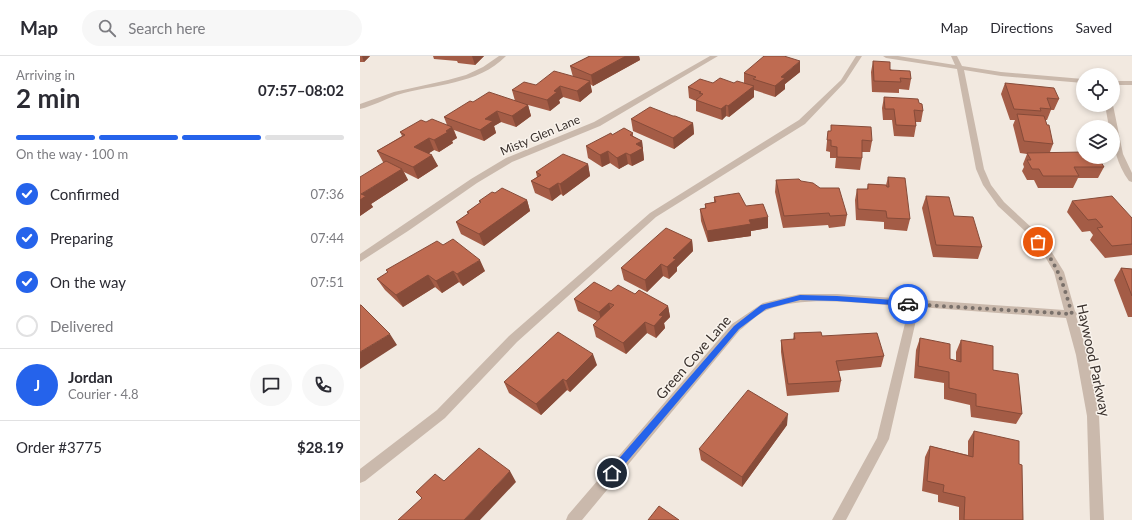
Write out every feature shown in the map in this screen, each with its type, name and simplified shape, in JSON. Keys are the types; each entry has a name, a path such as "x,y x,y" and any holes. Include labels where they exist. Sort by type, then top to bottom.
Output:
{"street":[{"path":"360,107 396,93 449,82 468,76 485,68 503,56"},
{"name":"Misty Glen Lane","path":"360,259 474,181 509,160 597,124 715,56"},
{"path":"360,477 441,414 513,339 653,215 802,122 843,81 855,64 858,56"},
{"path":"886,56 960,69 1046,79 1076,81"},
{"name":"Haywood Parkway","path":"954,56 960,69 980,169 987,185 1001,204 1029,230 1048,253 1059,272 1072,314 1082,355 1093,416 1097,520"},
{"path":"1120,83 1132,83"},
{"path":"1111,112 1122,161 1132,179"},
{"name":"Green Cove Lane","path":"572,520 736,327 764,307 800,298 837,298 1072,314"},
{"path":"839,520 883,439 916,304"}],"building":[{"path":"590,56 626,56 591,75 570,66"},
{"path":"764,56 784,56 800,61 781,77 785,78 775,86 753,79 756,77 744,73"},
{"path":"873,61 890,62 890,70 910,71 911,79 900,78 901,82 874,81"},
{"path":"554,71 590,81 577,91 560,86 554,91 557,92 547,100 512,90 524,82 536,85"},
{"path":"720,78 734,83 737,81 754,86 728,106 726,105 721,109 696,100 703,94 688,87 700,79 713,83"},
{"path":"1005,83 1054,88 1059,99 1047,98 1051,109 1040,108 1041,111 1014,109"},
{"path":"489,92 528,105 512,116 497,111 485,119 493,121 480,130 444,117 470,101 473,102"},
{"path":"884,97 918,99 919,103 922,104 923,111 914,110 916,126 896,125 894,109 885,109"},
{"path":"650,107 693,123 673,138 631,119"},
{"path":"1017,114 1044,116 1047,125 1049,125 1053,144 1024,141"},
{"path":"432,119 452,127 446,131 448,132 434,140 429,138 414,147 432,155 413,167 377,151 405,135 400,132 421,120 426,122"},
{"path":"831,125 871,127 872,141 862,140 862,158 837,157 837,147 831,146 831,140 827,140 828,131 831,131"},
{"path":"624,128 633,133 630,135 642,141 636,144 643,148 630,155 626,153 617,158 608,151 600,155 586,146 611,133 612,135"},
{"path":"1076,152 1076,164 1102,164 1104,167 1074,167 1079,176 1043,176 1039,169 1032,169 1027,160 1031,160 1027,153"},
{"path":"563,154 588,164 560,184 558,183 549,189 531,181 541,175 536,172"},
{"path":"386,161 402,169 361,194 366,196 360,200 360,177"},
{"path":"888,177 905,178 910,219 887,218 886,211 858,209 857,189 868,189 868,184 886,185 889,187"},
{"path":"799,179 801,181 813,183 820,188 839,188 847,215 830,216 829,213 784,216 776,180"},
{"path":"502,188 527,200 479,234 456,222 481,202 479,201 492,192 495,193"},
{"path":"739,193 746,206 763,204 768,217 749,220 751,224 707,231 700,209 706,208 705,204 716,202 714,197"},
{"path":"926,196 949,197 954,216 973,217 982,247 936,245"},
{"path":"1112,196 1132,218 1132,244 1112,246 1097,228 1103,227 1096,219 1088,220 1072,201"},
{"path":"666,228 692,240 673,258 676,259 667,267 661,264 645,280 621,268"},
{"path":"453,239 480,260 457,274 453,271 436,281 428,275 396,295 377,279 388,272 386,270 437,241 443,245"},
{"path":"1121,268 1132,269 1132,296"},
{"path":"594,282 611,291 618,285 635,294 639,290 668,306 659,315 663,316 654,326 645,322 623,343 593,325 614,305 609,303 599,312 574,299"},
{"path":"360,305 390,334 360,352"},
{"path":"558,332 593,354 566,381 563,379 536,404 504,382"},
{"path":"821,332 822,336 877,333 884,356 836,361 841,381 788,384 781,340 795,339 794,333"},
{"path":"920,338 950,344 950,359 961,362 961,340 993,346 993,370 1018,374 1022,414 976,406 976,394 949,388 949,372 918,366"},
{"path":"748,390 788,414 742,477 699,449"},
{"path":"974,431 1019,441 1019,464 1022,465 1023,520 964,520 965,497 943,492 944,485 927,481 930,446 973,457"},
{"path":"479,448 510,471 464,520 398,520 422,498 416,492 435,474 444,481"},
{"path":"659,506 679,520 648,520"}],"way so far":[{"path":"908,304 1072,314 1059,272 1048,253 1038,242"}],"route":[{"path":"612,473 736,327 764,307 800,298 837,298 908,304"}]}
